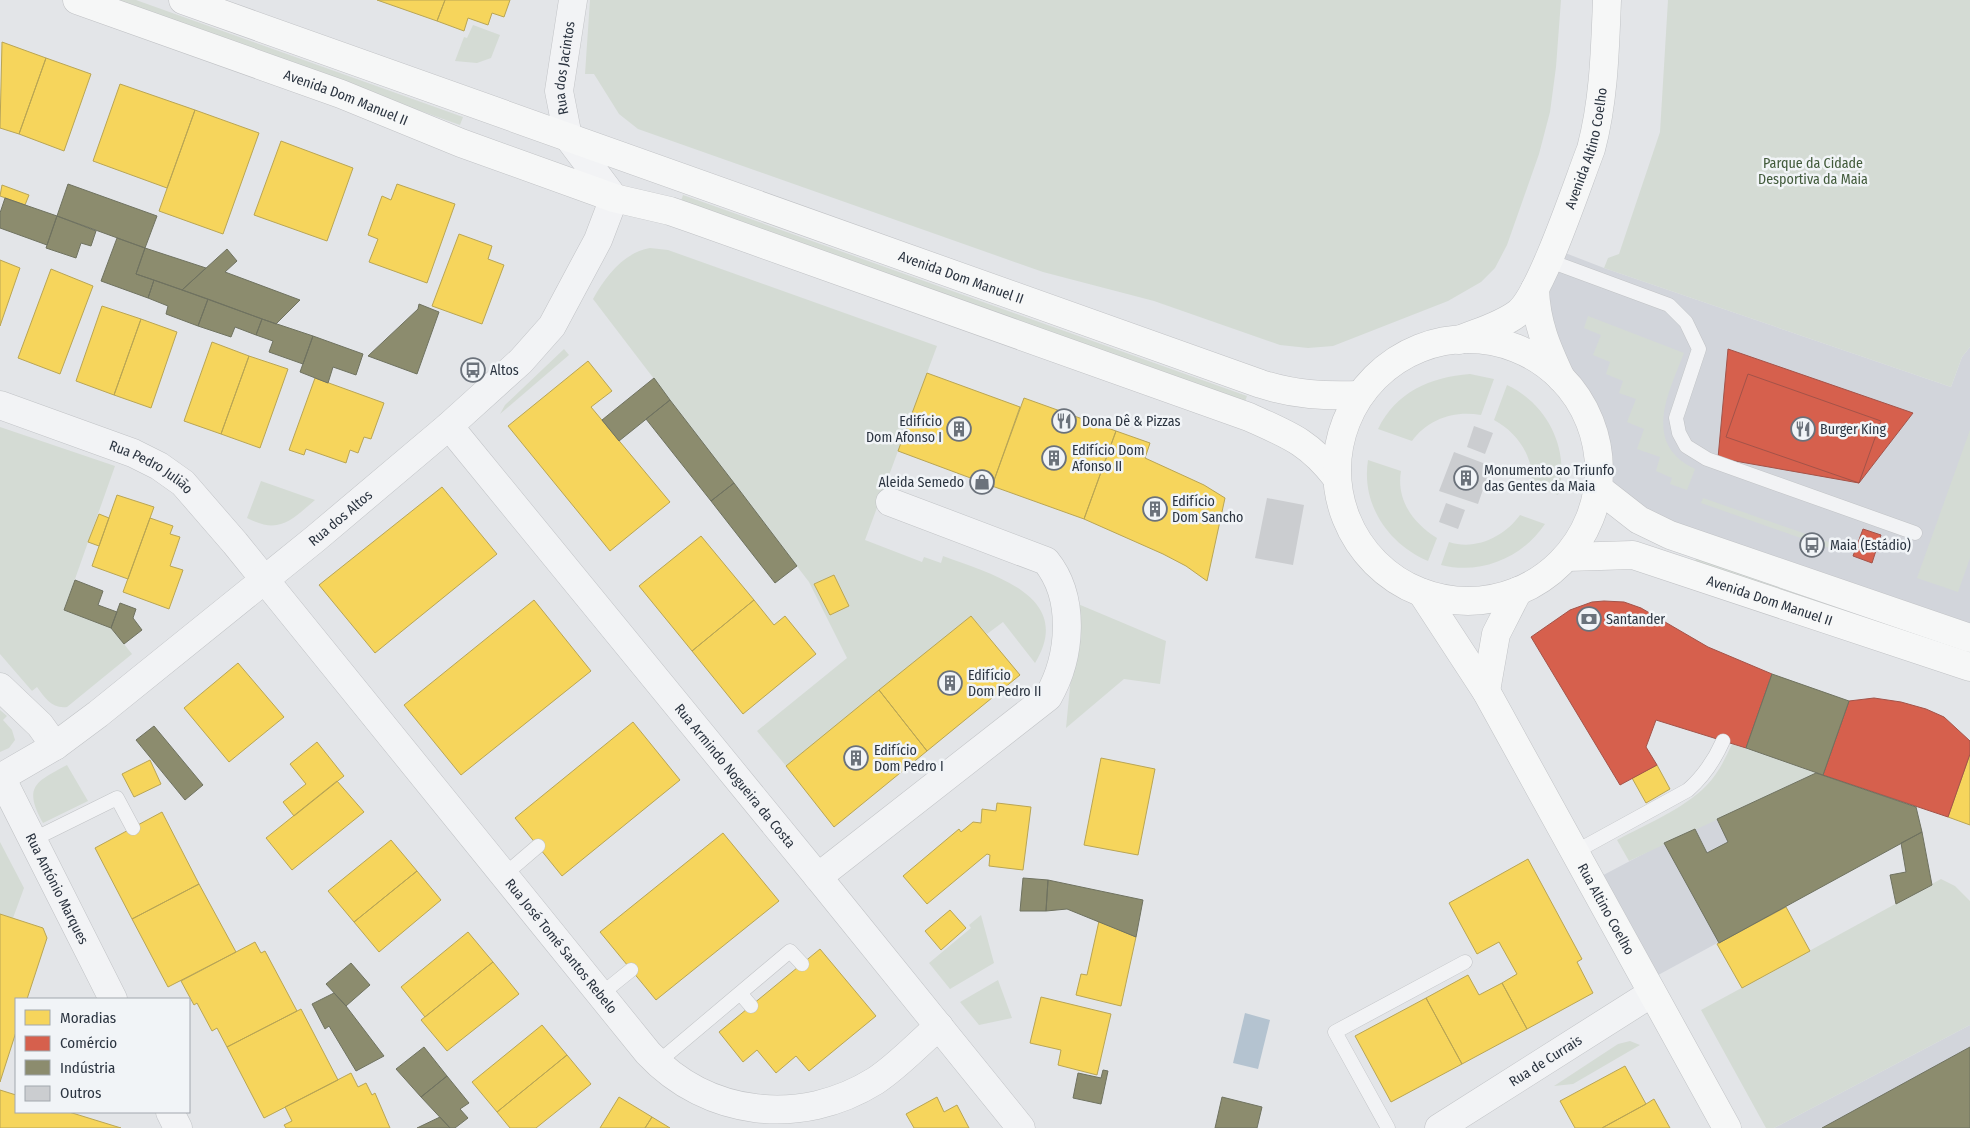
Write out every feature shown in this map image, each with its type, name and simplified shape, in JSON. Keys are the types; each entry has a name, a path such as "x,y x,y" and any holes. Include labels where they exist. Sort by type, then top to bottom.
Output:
{"main road":[{"name":"Avenida Dom Manuel II","path":"77,0 341,94 461,143 614,198 693,219 1250,417 1302,443 1319,456 1336,477"},
{"name":"Avenida Dom Manuel II","path":"183,0 1261,384 1282,391 1320,397 1359,395"},
{"name":"Avenida Altino Coelho","path":"1459,340 1504,322 1520,312 1535,289 1591,149 1597,128 1604,71 1607,0"},
{"name":"Avenida Altino Coelho","path":"1535,289 1537,318 1543,339 1561,378"},
{"path":"1478,339 1511,346 1538,359 1561,378 1580,402 1592,429 1598,458 1598,488 1588,524 1567,557 1544,577 1518,591 1489,600 1459,601 1422,593 1388,575 1362,548 1344,514 1336,477 1340,434 1359,395 1382,370 1411,351 1444,340 1459,340 1478,339"},
{"name":"Avenida Dom Manuel II","path":"1598,488 1639,520 1670,535 1970,638"},
{"name":"Avenida Dom Manuel II","path":"1567,557 1633,555 1970,667"},
{"path":"1486,691 1496,634 1518,591"},
{"name":"Rua Altino Coelho","path":"1422,593 1486,691 1727,1128"}],"street":[{"name":"Rua dos Jacintos","path":"568,137 559,91 573,0"},
{"path":"568,137 614,198"},
{"name":"Rua dos Altos","path":"1,778 55,746 264,581 449,426 521,361 552,326 598,240 614,198"},
{"name":"Rua Pedro Julião","path":"0,404 133,453 159,466 183,483 264,581"},
{"name":"Rua Armindo Nogueira da Costa","path":"449,426 818,876 1021,1128"},
{"path":"818,876 1048,696 1056,683 1064,656 1067,620 1066,605 1055,572 1046,561 890,502"},
{"name":"Rua José Tomé Santos Rebelo","path":"264,581 600,995 657,1063 684,1084 729,1104 758,1110 783,1111 807,1108 837,1099 876,1080 939,1026"},
{"path":"0,687 40,725 55,746"},
{"name":"Rua António Marques","path":"1,778 111,998"},
{"name":"Rua de Currais","path":"1439,1128 1652,993"},
{"path":"170,1113 178,1128"}],"lane":[{"path":"1547,260 1669,305 1686,322 1699,349 1676,418 1678,433 1686,446 1708,459 1915,533"},
{"path":"1575,852 1688,790 1703,777 1715,759 1723,741"},
{"path":"32,840 117,798 133,828"},
{"path":"503,876 538,846"},
{"path":"657,1063 790,951 802,964"},
{"path":"1388,1128 1335,1032 1465,962"},
{"path":"600,995 632,970"},
{"path":"740,993 751,1006"}],"shaded area":[{"path":"1555,249 1604,268 1951,387 1962,357 1970,347 1970,635 1710,545 1603,487 1604,458 1600,434 1585,400 1566,377 1543,323"},
{"path":"1816,773 1916,807 1922,832 1649,980 1594,880 1664,843"},
{"path":"1970,1025 1970,1128 1774,1128"}],"green space":[{"path":"110,0 136,0 463,117 460,125"},
{"path":"590,0 1561,0 1556,67 1550,112 1539,154 1507,245 1495,268 1481,282 1448,301 1333,346 1308,348 1280,345 1154,301 1043,272 638,129 619,114 594,74 585,74"},
{"name":"Parque da Cidade Desportiva da Maia","path":"1668,0 1970,0 1970,347 1962,357 1951,387 1604,268 1608,258 1619,254 1660,132"},
{"path":"473,25 500,35 491,58 477,63 455,61 464,37 467,38"},
{"path":"683,195 1247,396 1244,404 680,204"},
{"path":"650,248 668,250 937,346 865,540 922,562 924,557 941,563 943,556 1004,580 1022,591 1037,604 1045,621 1045,640 1035,663 1003,622 987,634 971,616 786,766 757,731 847,658 809,582 593,299 616,267 640,251","holes":["834,575 849,606 830,615 814,584"]},
{"path":"1588,316 1684,353 1667,400 1664,432 1668,446 1678,458 1695,469 1687,490 1670,484 1672,478 1656,471 1660,457 1637,449 1644,429 1627,422 1636,399 1619,393 1623,381 1606,374 1610,362 1593,355 1601,335 1584,328"},
{"path":"564,349 569,355 500,414 505,405"},
{"path":"1470,374 1494,379 1481,415 1461,414 1442,418 1418,433 1412,441 1378,429 1385,416 1404,396 1428,383"},
{"path":"1507,385 1521,393 1534,404 1545,417 1553,431 1561,462 1558,495 1531,484 1532,474 1523,447 1510,431 1494,420"},
{"path":"0,427 115,466 64,610 111,628 132,654 67,707 53,704 46,699 37,687 32,691 0,654"},
{"path":"1970,430 1970,558 1958,592 1917,578"},
{"path":"1368,460 1401,471 1401,492 1408,510 1428,532 1437,538 1428,561 1414,554 1401,544 1380,521 1373,507 1369,492"},
{"path":"261,481 315,500 299,514 284,523 268,525 258,523 247,518"},
{"path":"1703,498 1840,546 1838,551 1701,503"},
{"path":"1520,515 1545,524 1536,536 1513,555 1499,561 1471,568 1441,565 1449,542 1469,545 1489,540 1514,523"},
{"path":"1697,555 1970,649 1970,657 1695,562"},
{"path":"1078,604 1166,641 1160,684 1124,679 1066,728"},
{"path":"0,710 7,716 3,720 12,730 15,740 9,748 0,752"},
{"path":"1732,744 1816,773 1629,861 1617,840 1663,816 1696,795 1714,776"},
{"path":"67,765 88,801 43,823 37,811 33,793 40,781"},
{"path":"0,842 24,888 13,918 0,914"},
{"path":"1941,879 1955,886 1970,901 1970,1025 1774,1128 1766,1128 1701,1010"},
{"path":"981,915 994,963 950,989 929,963 971,928 969,925"},
{"path":"998,980 1012,1018 979,1025 960,1002"},
{"path":"1630,1041 1640,1045 1573,1084 1554,1086 1618,1044"}],"water":[{"path":"1245,1013 1270,1020 1258,1069 1233,1063"}],"building: Moradias":[{"path":"377,0 445,0 437,21"},
{"path":"445,0 510,0 504,17 492,13 488,25 468,18 464,31 437,21"},
{"path":"2,42 46,58 19,134 0,128"},
{"path":"46,58 91,74 64,151 19,134"},
{"path":"120,84 195,110 167,188 93,161"},
{"path":"195,110 259,133 223,234 159,211"},
{"path":"281,141 353,168 327,241 254,215"},
{"path":"397,184 455,204 427,283 369,262 378,239 368,235 382,196 391,200"},
{"path":"2,185 29,195 25,205 0,196"},
{"path":"459,234 492,246 488,259 504,265 482,324 432,306"},
{"path":"0,260 20,268 0,326"},
{"path":"51,269 93,286 60,374 18,358"},
{"path":"102,306 141,319 114,395 76,381"},
{"path":"141,319 177,332 151,408 114,395"},
{"path":"212,342 249,356 221,434 184,421"},
{"path":"249,356 288,369 260,448 221,434"},
{"path":"588,361 612,391 591,407 670,502 610,551 508,426"},
{"name":"Edifício Dom Afonso I","path":"927,373 1020,407 992,486 898,451"},
{"path":"315,378 384,403 371,439 364,437 358,453 350,450 346,463 306,449 304,455 289,450"},
{"name":"Edifício Dom Afonso II","path":"1024,398 1116,431 1084,519 992,486"},
{"name":"Edifício Dom Sancho","path":"1116,431 1150,443 1145,458 1204,485 1225,498 1207,581 1186,566 1163,554 1084,519"},
{"path":"442,487 497,554 375,653 319,585"},
{"path":"117,495 154,507 128,579 92,566"},
{"path":"99,514 109,518 99,546 88,542"},
{"path":"150,518 173,526 170,534 180,537 170,566 183,570 169,609 123,592"},
{"path":"701,536 754,600 692,651 639,586"},
{"path":"834,575 849,606 830,615 814,584"},
{"path":"534,600 591,671 461,775 404,705"},
{"path":"754,600 774,625 785,616 816,654 743,714 692,651"},
{"name":"Edifício Dom Pedro II","path":"971,616 1020,675 927,751 879,690"},
{"path":"238,663 284,717 229,762 184,708"},
{"name":"Edifício Dom Pedro I","path":"879,690 927,751 834,827 786,766"},
{"path":"633,722 680,780 562,876 515,818"},
{"path":"317,742 344,776 294,816 283,802 306,784 290,764"},
{"path":"1970,754 1970,825 1948,817"},
{"path":"1101,758 1155,769 1138,855 1084,845"},
{"path":"150,760 161,784 134,797 122,774"},
{"path":"1657,765 1670,789 1646,803 1632,778"},
{"path":"337,781 364,812 292,870 266,838"},
{"path":"997,803 1031,807 1023,870 989,866 990,855 987,854 927,904 903,876 959,829 961,832 973,822 981,823 982,809 996,811"},
{"path":"162,812 199,884 132,919 95,848"},
{"path":"723,833 779,901 656,1000 600,932"},
{"path":"391,840 417,871 354,922 328,891"},
{"path":"1528,859 1582,959 1577,962 1593,993 1527,1029 1502,983 1517,974 1499,942 1477,954 1449,903"},
{"path":"417,871 441,900 379,952 354,922"},
{"path":"199,884 236,952 168,987 132,919"},
{"path":"1786,907 1810,951 1742,988 1717,944"},
{"path":"950,910 966,928 941,950 925,931"},
{"path":"0,914 43,928 47,938 27,998 15,998 15,1035 0,1082"},
{"path":"1099,921 1136,937 1121,1006 1076,995 1081,974 1087,975"},
{"path":"468,932 493,962 425,1017 401,987"},
{"path":"255,942 261,953 265,951 297,1011 227,1047 217,1028 212,1031 197,1003 194,1005 181,981"},
{"path":"820,949 876,1016 809,1071 796,1056 776,1073 757,1050 743,1062 719,1032"},
{"path":"493,962 519,994 447,1051 421,1020"},
{"path":"1468,975 1479,995 1502,983 1527,1029 1462,1064 1426,998"},
{"path":"1041,997 1111,1014 1097,1075 1058,1065 1061,1050 1030,1043"},
{"path":"1426,998 1462,1064 1391,1102 1355,1036"},
{"path":"301,1009 338,1080 264,1118 227,1047"},
{"path":"542,1025 567,1055 497,1112 472,1082"},
{"path":"567,1055 591,1084 536,1128 510,1128 497,1112"},
{"path":"1625,1066 1646,1104 1602,1128 1575,1128 1560,1101"},
{"path":"351,1073 358,1087 366,1083 372,1095 375,1093 390,1128 286,1128 284,1125 292,1121 285,1107"},
{"path":"0,1090 15,1095 15,1113 72,1113 121,1128 0,1128"},
{"path":"619,1097 652,1117 645,1128 600,1128"},
{"path":"937,1097 944,1112 957,1105 969,1128 914,1128 906,1114"},
{"path":"1654,1099 1670,1128 1602,1128 1646,1104"},
{"path":"652,1117 670,1128 645,1128"}],"building: Comércio":[{"path":"1728,349 1913,413 1859,483 1718,458"},
{"name":"Burger King","path":"1748,374 1881,421 1859,483 1726,437"},
{"path":"1863,529 1881,535 1872,563 1853,556"},
{"path":"1592,602 1624,602 1641,608 1708,647 1772,674 1746,748 1656,720 1646,747 1657,765 1620,785 1531,637 1570,610"},
{"path":"1874,698 1901,702 1926,709 1944,717 1970,741 1970,754 1948,817 1823,775 1849,701"}],"building: Indústria":[{"path":"68,184 157,216 145,248 57,216"},
{"path":"5,198 57,216 47,245 0,228 0,213"},
{"path":"57,216 96,231 91,246 81,243 76,258 46,248"},
{"path":"117,238 145,248 136,274 154,280 148,298 101,281"},
{"path":"145,248 206,268 182,290 136,274"},
{"path":"227,249 237,261 225,272 300,300 276,324 182,290"},
{"path":"154,280 208,299 198,326 166,314 168,306 148,298"},
{"path":"208,299 262,319 256,335 235,327 231,337 198,326"},
{"path":"419,304 439,312 417,374 368,356 418,309"},
{"path":"262,319 313,336 303,364 269,352 273,341 256,335"},
{"path":"313,336 363,354 356,375 333,367 328,383 300,372"},
{"path":"654,378 670,400 619,441 602,420"},
{"path":"670,400 734,483 711,501 646,419"},
{"path":"734,483 797,566 775,583 711,501"},
{"path":"75,580 103,591 98,605 117,612 111,628 64,610"},
{"path":"120,603 136,609 133,618 142,630 124,644 111,628"},
{"path":"1772,674 1849,701 1823,775 1746,748"},
{"path":"154,726 203,785 185,800 136,740"},
{"path":"1816,773 1916,807 1922,832 1719,943 1664,843 1695,829 1707,853 1728,842 1717,819"},
{"path":"1922,832 1932,885 1896,904 1890,875 1906,872 1901,843"},
{"path":"1023,878 1048,880 1046,911 1020,911"},
{"path":"1048,880 1143,900 1136,937 1067,909 1046,911"},
{"path":"351,963 370,985 346,1006 326,984"},
{"path":"334,993 384,1056 356,1071 329,1026 325,1029 312,1004"},
{"path":"424,1047 447,1076 421,1097 396,1069"},
{"path":"1970,1047 1970,1128 1822,1128"},
{"path":"1103,1070 1108,1071 1101,1104 1073,1098 1078,1073 1101,1078"},
{"path":"447,1076 469,1103 460,1109 468,1118 455,1128 450,1128 421,1097"},
{"path":"1222,1097 1262,1107 1257,1128 1215,1128"},
{"path":"440,1117 450,1128 417,1128"}],"building: Outros":[{"name":"Monumento ao Triunfo das Gentes da Maia","path":"1474,426 1493,433 1485,454 1467,447"},
{"name":"Monumento ao Triunfo das Gentes da Maia","path":"1454,452 1491,466 1478,504 1439,491"},
{"path":"1267,498 1304,505 1293,565 1255,558"},
{"name":"Monumento ao Triunfo das Gentes da Maia","path":"1446,503 1465,510 1458,529 1439,522"}],"place":[{"name":"Altos","path":"473,370"},
{"name":"Dona Dê & Pizzas","path":"1064,421"},
{"name":"Edifício Dom Afonso I","path":"959,429"},
{"name":"Burger King","path":"1803,429"},
{"name":"Edifício Dom Afonso II","path":"1054,458"},
{"name":"Monumento ao Triunfo das Gentes da Maia","path":"1466,478"},
{"name":"Aleida Semedo","path":"982,482"},
{"name":"Edifício Dom Sancho","path":"1155,509"},
{"name":"Maia (Estádio)","path":"1812,545"},
{"name":"Santander","path":"1589,619"},
{"name":"Edifício Dom Pedro II","path":"950,683"},
{"name":"Edifício Dom Pedro I","path":"856,758"}]}
